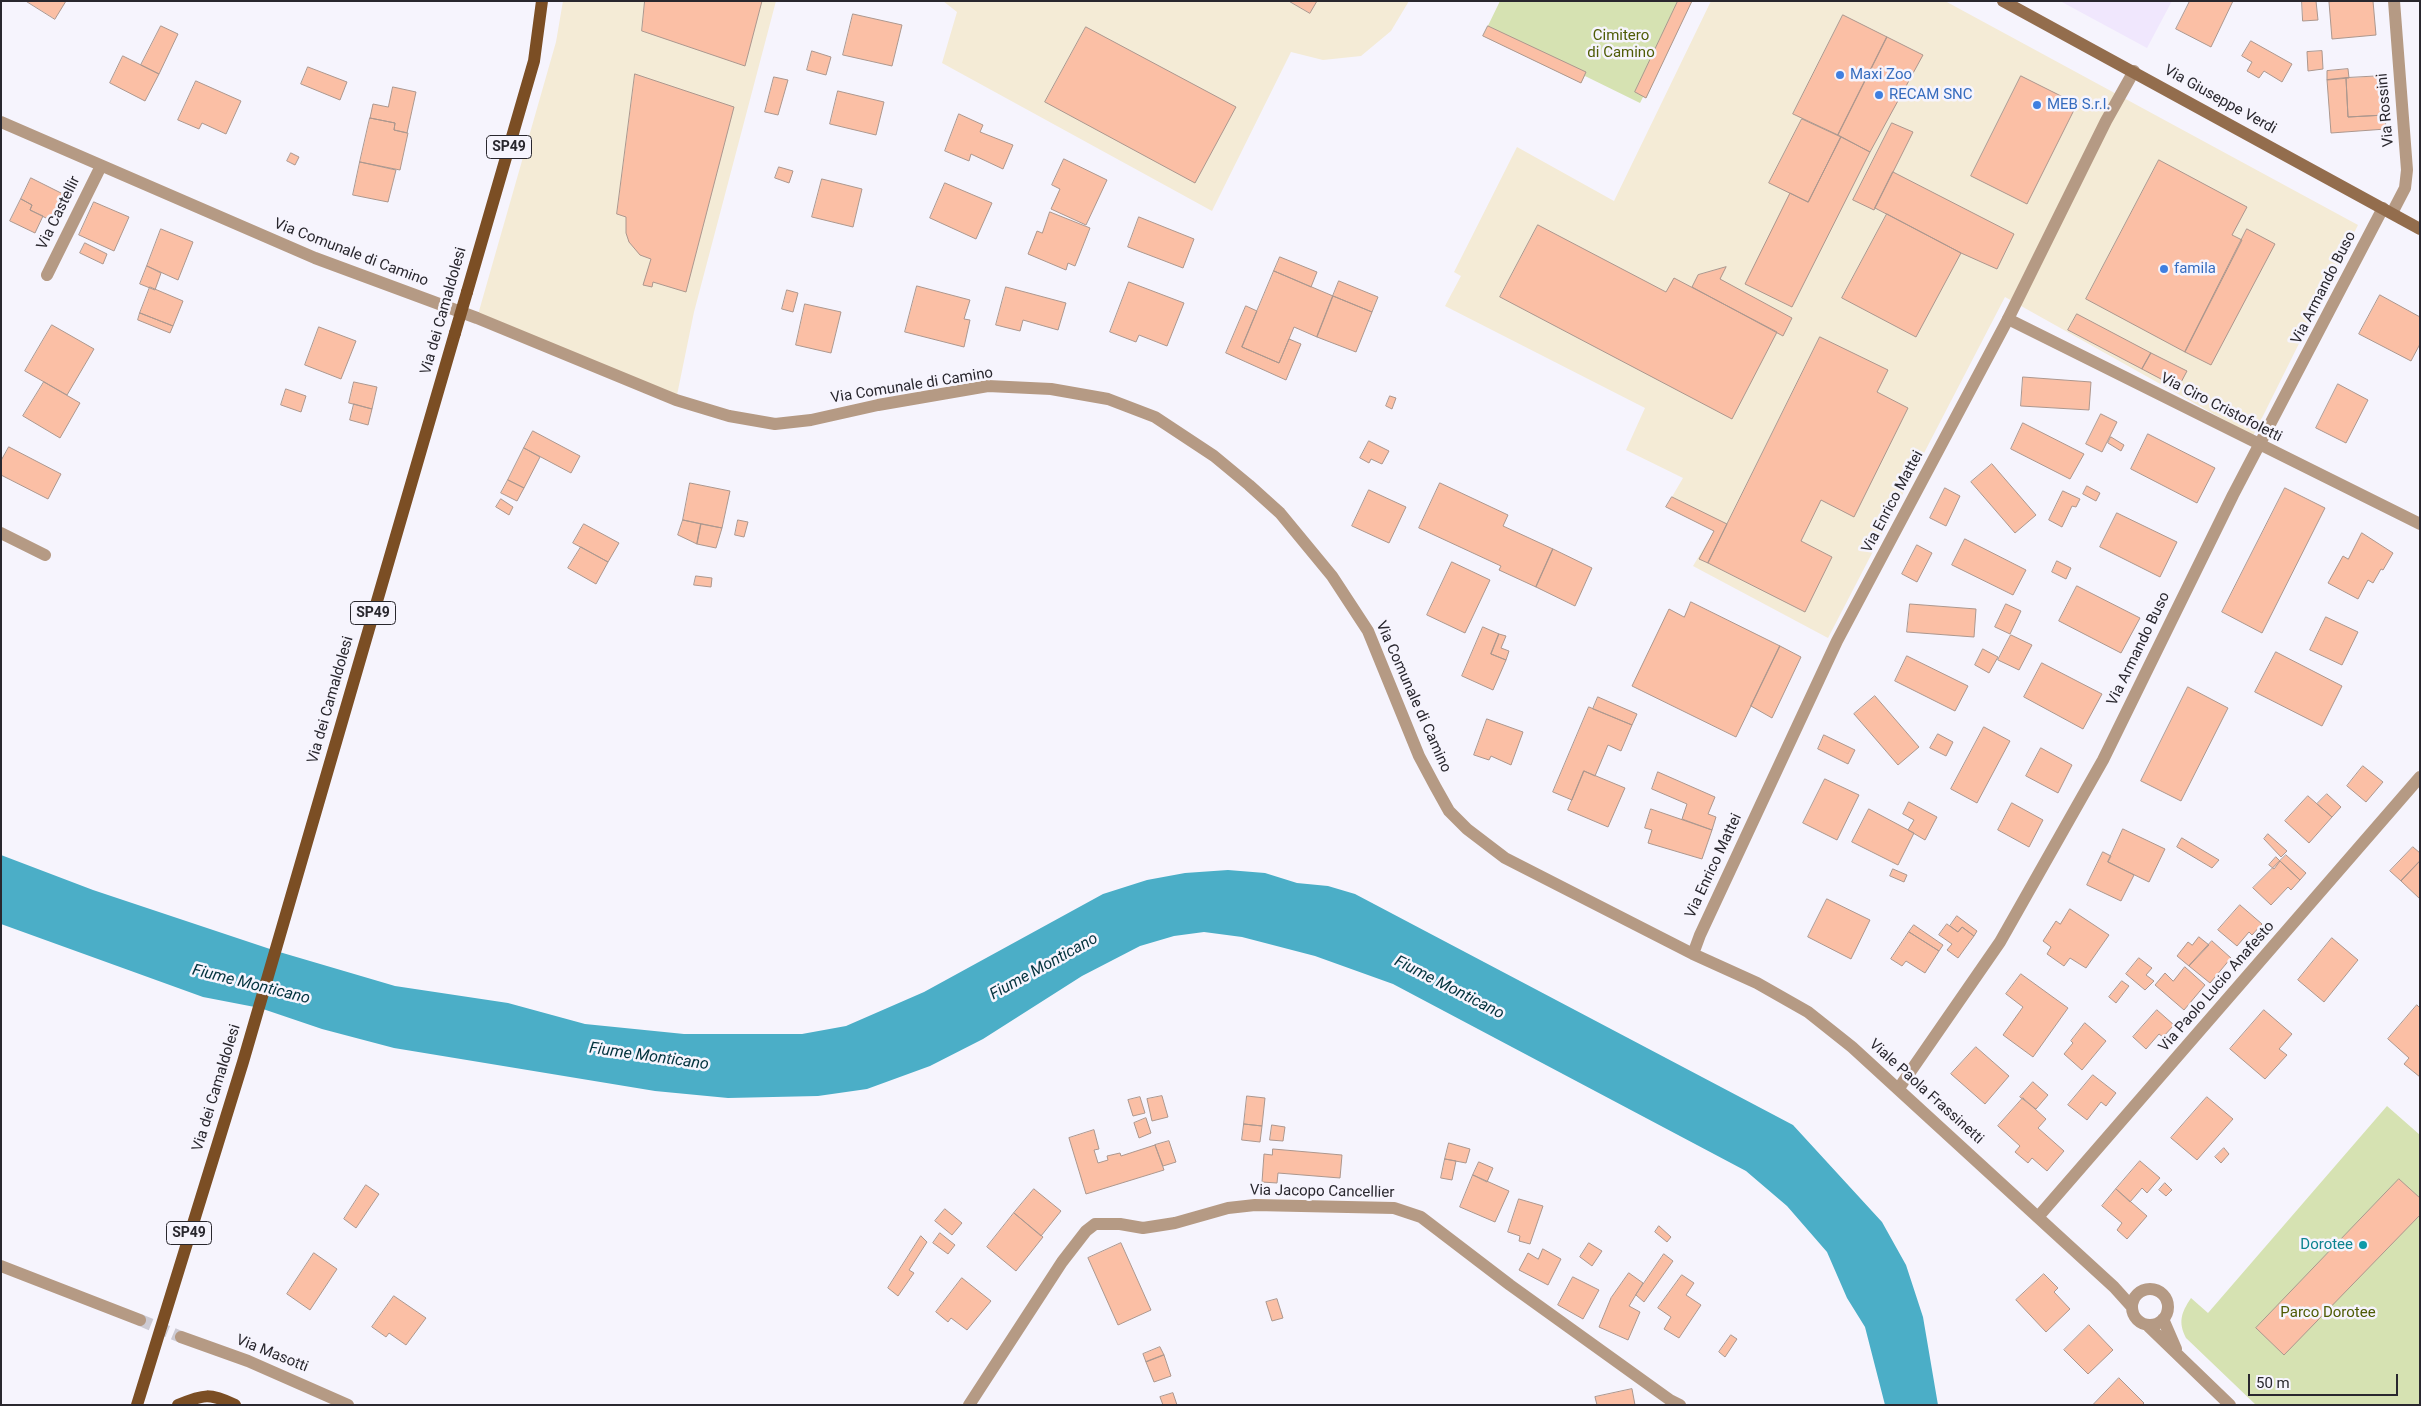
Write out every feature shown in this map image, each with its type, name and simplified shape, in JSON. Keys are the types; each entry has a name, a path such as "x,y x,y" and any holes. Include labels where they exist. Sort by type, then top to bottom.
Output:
{"main road":[{"name":"Via dei Camaldolesi","path":"137,1405 243,1062 534,61 542,1"},
{"name":"Via Giuseppe Verdi","path":"2003,1 2420,229"},
{"path":"178,1405 191,1399 214,1395 234,1405"}],"street":[{"name":"Via Rossini","path":"2387,211 2405,188 2407,170 2394,1"},
{"name":"Via Enrico Mattei","path":"1693,954 1700,935 1837,641 2008,319 2106,122 2134,71"},
{"name":"Via Comunale di Camino","path":"1,122 308,255 477,318 676,400 729,416 774,424 811,420 861,408 988,386 1051,389 1108,399 1155,417 1214,456 1249,485 1280,513 1332,576 1368,632 1419,756 1430,778 1449,811 1467,829 1505,858 1693,954"},
{"name":"Via Castellir","path":"47,274 101,166"},
{"name":"Via Armando Buso","path":"1899,1088 2000,942 2103,760 2233,495 2387,211"},
{"name":"Via Ciro Cristofoletti","path":"2008,319 2259,446 2420,524"},
{"path":"1,533 44,555"},
{"name":"Via Paolo Lucio Anafesto","path":"2038,1217 2420,778"},
{"name":"Viale Paola Frassinetti","path":"1693,954 1757,983 1808,1012 1852,1047 1899,1088 2115,1288 2132,1307"},
{"name":"Via Jacopo Cancellier","path":"969,1405 1062,1262 1086,1231 1095,1224 1120,1224 1144,1228 1175,1223 1228,1208 1254,1205 1394,1208 1421,1217 1510,1285 1670,1400 1680,1405"},
{"path":"1,1266 140,1320"},
{"path":"2115,1288 2158,1291 2166,1298 2168,1309 2163,1319 2147,1324"},
{"path":"2142,1291 2135,1297 2132,1307 2136,1319 2147,1324 2230,1405"},
{"path":"2163,1319 2178,1354"},
{"name":"Via Masotti","path":"182,1337 248,1361 348,1405"}],"shaded area":[{"path":"563,1 776,1 694,312 676,400 477,318 556,42"},
{"path":"943,1 1409,1 1391,31 1361,56 1323,60 1291,52 1212,211 942,63 957,12"},
{"path":"1711,1 1945,1 2358,225 2253,436 2005,297 1828,638 1693,566 1714,531 1666,507 1683,478 1626,450 1645,408 1445,306 1461,276 1454,272 1517,147 1614,201"},
{"path":"2060,1 2172,1 2147,48"}],"green space":[{"name":"Cimitero di Camino","path":"1500,1 1692,1 1646,98 1643,97 1640,103 1585,76 1581,83 1483,36"},
{"name":"Parco Dorotee","path":"2387,1106 2420,1135 2420,1405 2256,1405 2186,1338 2181,1322 2185,1308 2191,1298 2208,1313"}],"water":[{"name":"Fiume Monticano","path":"1,855 93,890 276,951 395,986 508,1003 585,1024 684,1034 802,1034 846,1026 924,992 1103,894 1147,880 1185,873 1228,870 1265,873 1297,883 1328,886 1355,894 1793,1125 1882,1222 1906,1265 1923,1317 1938,1405 1885,1405 1865,1327 1847,1298 1827,1252 1787,1206 1746,1171 1393,984 1315,956 1242,937 1204,932 1174,936 1140,946 1082,976 983,1039 930,1066 867,1089 818,1096 728,1098 655,1091 394,1048 322,1029 260,1008 203,997 1,924"}],"building":[{"path":"26,1 66,1 55,19"},
{"path":"645,1 762,1 745,66 642,31"},
{"path":"1289,1 1317,1 1310,13"},
{"path":"1678,1 1692,1 1646,98 1635,92"},
{"path":"2190,1 2233,1 2211,47 2176,29"},
{"path":"2302,1 2316,1 2318,20 2303,21"},
{"path":"2373,1 2376,35 2332,39 2329,2"},
{"path":"853,14 902,25 892,66 843,55"},
{"name":"Maxi Zoo","path":"1843,15 1887,37 1838,135 1793,114"},
{"path":"161,26 178,34 159,74 141,65"},
{"path":"1488,26 1586,72 1581,83 1483,36"},
{"path":"1086,27 1236,107 1195,183 1045,102"},
{"name":"RECAM SNC","path":"1887,37 1923,55 1870,152 1838,135"},
{"path":"2251,41 2292,64 2282,82 2264,71 2259,78 2247,71 2252,62 2242,56"},
{"path":"812,51 831,57 826,75 807,70"},
{"path":"2322,51 2323,69 2308,71 2307,52"},
{"path":"123,56 159,74 145,101 110,83"},
{"path":"308,67 347,82 340,100 301,84"},
{"path":"2348,69 2349,78 2327,80 2327,71"},
{"path":"635,74 734,107 686,292 653,282 652,287 643,285 651,259 640,255 629,242 626,233 626,217 617,214"},
{"path":"2021,76 2077,104 2027,204 1971,176"},
{"path":"2383,76 2385,115 2348,117 2346,78"},
{"path":"774,77 788,80 778,115 765,112"},
{"path":"2346,78 2348,117 2385,115 2386,129 2331,133 2327,80"},
{"path":"196,81 241,101 226,134 202,123 199,129 178,120"},
{"path":"393,87 416,92 407,133 394,130 395,123 370,118 373,104 388,107"},
{"path":"838,91 884,102 876,135 830,124"},
{"path":"959,114 983,125 980,132 1013,145 1003,169 971,154 969,161 945,151"},
{"path":"370,118 395,123 394,130 408,133 400,170 360,162"},
{"path":"1802,119 1841,137 1808,202 1769,183"},
{"path":"1892,123 1913,132 1874,210 1853,200"},
{"path":"1841,137 1870,152 1792,307 1745,284 1790,193 1808,202"},
{"path":"291,153 299,157 295,165 287,161"},
{"path":"1064,159 1107,180 1086,225 1051,209 1060,189 1052,185"},
{"name":"famila","path":"2159,160 2247,207 2232,235 2242,240 2185,352 2086,299"},
{"path":"360,162 396,170 388,202 353,195"},
{"path":"779,167 793,171 789,183 775,178"},
{"path":"1893,172 2014,234 1997,269 1961,253 1875,208"},
{"path":"31,178 63,194 50,220 30,210 32,205 21,199"},
{"path":"822,179 862,189 853,227 812,217"},
{"path":"945,183 992,203 976,239 930,218"},
{"path":"21,199 32,205 30,210 43,216 35,233 10,221"},
{"path":"94,202 129,217 114,251 79,235"},
{"path":"1050,212 1090,228 1075,266 1068,263 1066,270 1028,254 1037,231 1042,233"},
{"path":"1887,214 1961,253 1916,337 1842,298"},
{"path":"1139,217 1194,239 1183,268 1128,247"},
{"path":"1538,225 1666,292 1674,278 1777,332 1732,419 1500,297"},
{"path":"161,229 193,242 178,280 147,266"},
{"path":"2247,229 2275,244 2211,365 2185,352"},
{"path":"85,243 107,254 103,264 80,253"},
{"path":"1280,257 1317,272 1311,287 1274,271"},
{"path":"147,266 161,273 155,290 140,284"},
{"path":"1726,267 1720,279 1792,318 1783,336 1692,287 1698,275"},
{"path":"1274,271 1333,296 1317,337 1294,327 1279,363 1242,347"},
{"path":"1339,281 1378,297 1372,312 1333,296"},
{"path":"1129,282 1184,303 1167,346 1139,335 1136,342 1110,332"},
{"path":"917,286 970,300 964,319 970,320 964,347 905,332"},
{"path":"150,287 183,301 173,326 140,313"},
{"path":"1006,287 1066,303 1058,330 1023,320 1020,331 996,325"},
{"path":"787,290 798,293 793,312 782,309"},
{"path":"2380,295 2420,317 2420,344 2411,361 2359,334"},
{"path":"1333,296 1372,312 1356,352 1317,337"},
{"path":"805,304 841,312 831,353 796,345"},
{"path":"1246,306 1257,311 1242,347 1279,363 1289,339 1301,344 1286,380 1226,353"},
{"path":"140,313 173,326 170,333 138,320"},
{"path":"2077,314 2151,353 2142,369 2068,330"},
{"path":"52,325 94,349 67,395 25,371"},
{"path":"319,327 356,341 341,379 305,365"},
{"path":"1820,337 1888,370 1877,392 1908,408 1854,517 1821,500 1801,541 1832,557 1805,612 1708,563"},
{"path":"2151,353 2187,371 2178,388 2142,369"},
{"path":"2023,377 2091,382 2089,410 2021,406"},
{"path":"44,382 80,403 60,438 23,416"},
{"path":"354,382 377,387 372,409 349,403"},
{"path":"2338,384 2368,400 2346,443 2316,428"},
{"path":"286,389 306,396 301,412 281,405"},
{"path":"1390,396 1396,398 1392,409 1386,406"},
{"path":"354,404 372,409 368,425 350,420"},
{"path":"2101,414 2117,422 2102,452 2086,444"},
{"path":"2023,423 2084,454 2070,479 2011,449"},
{"path":"533,431 580,456 571,473 524,448"},
{"path":"2148,434 2215,468 2197,503 2131,469"},
{"path":"2111,437 2124,445 2121,451 2108,443"},
{"path":"1369,441 1389,451 1382,464 1371,459 1369,463 1360,458"},
{"path":"9,447 61,474 48,499 1,475 1,461"},
{"path":"524,448 540,457 524,488 508,480"},
{"path":"1992,464 2036,515 2015,533 1971,482"},
{"path":"508,480 524,488 517,501 501,493"},
{"path":"690,483 730,491 722,528 683,520"},
{"path":"1440,483 1508,515 1503,526 1553,549 1536,587 1499,570 1501,566 1419,528"},
{"path":"2087,486 2100,493 2096,501 2083,494"},
{"path":"1945,488 1960,496 1946,526 1930,518"},
{"path":"2285,488 2325,508 2262,633 2222,612"},
{"path":"1369,490 1406,507 1389,543 1352,526"},
{"path":"2063,491 2080,499 2076,507 2072,506 2062,527 2049,520"},
{"path":"1672,497 1727,524 1708,563 1699,559 1714,531 1666,507"},
{"path":"501,499 513,507 509,515 496,507"},
{"path":"2117,513 2177,542 2160,577 2100,547"},
{"path":"683,520 701,524 697,544 678,535"},
{"path":"738,520 748,522 744,537 735,535"},
{"path":"584,524 619,543 608,562 573,543"},
{"path":"701,524 722,528 716,548 697,544"},
{"path":"2362,533 2393,553 2373,583 2368,580 2358,599 2328,583 2343,556 2348,559"},
{"path":"1965,539 2026,570 2013,595 1952,565"},
{"path":"1917,545 1932,553 1917,582 1902,574"},
{"path":"581,547 608,562 596,584 568,568"},
{"path":"1553,549 1592,568 1575,606 1536,587"},
{"path":"2057,561 2071,568 2066,579 2052,572"},
{"path":"1452,562 1490,580 1465,633 1427,615"},
{"path":"696,576 712,578 711,587 694,585"},
{"path":"2077,586 2140,618 2121,653 2059,621"},
{"path":"1691,602 1780,646 1736,737 1632,686 1669,609 1684,617"},
{"path":"1910,604 1976,609 1974,637 1907,632"},
{"path":"2006,604 2021,611 2010,634 1995,627"},
{"path":"2326,617 2358,632 2342,665 2310,650"},
{"path":"1483,627 1499,634 1491,654 1506,660 1493,690 1462,676"},
{"path":"1499,634 1506,636 1501,648 1509,651 1506,660 1491,654"},
{"path":"2011,635 2032,645 2019,670 1998,660"},
{"path":"1780,646 1801,657 1772,718 1751,706"},
{"path":"1983,649 1998,657 1989,673 1975,665"},
{"path":"2276,652 2342,686 2322,726 2255,692"},
{"path":"1907,656 1968,686 1955,711 1895,681"},
{"path":"2042,663 2102,694 2083,729 2024,697"},
{"path":"2188,687 2228,708 2181,801 2141,781"},
{"path":"1875,696 1919,747 1898,765 1854,714"},
{"path":"1598,697 1637,714 1632,725 1593,709"},
{"path":"1589,707 1632,725 1621,751 1608,745 1595,776 1584,771 1572,800 1553,792"},
{"path":"1487,719 1523,732 1511,765 1491,756 1489,760 1474,755"},
{"path":"1984,727 2010,741 1977,803 1951,789"},
{"path":"1938,734 1953,742 1946,756 1930,748"},
{"path":"1824,735 1855,750 1848,764 1818,749"},
{"path":"2041,748 2072,765 2058,793 2026,776"},
{"path":"2363,766 2383,782 2366,802 2347,786"},
{"path":"1584,771 1625,788 1608,827 1568,810"},
{"path":"1658,772 1715,797 1708,814 1716,817 1712,830 1682,819 1687,804 1652,789"},
{"path":"1825,779 1859,795 1837,840 1803,823"},
{"path":"2327,794 2341,807 2332,817 2317,804"},
{"path":"2308,796 2332,817 2309,843 2285,821"},
{"path":"1909,802 1937,817 1925,840 1908,830 1914,820 1903,814"},
{"path":"2012,803 2043,820 2029,847 1998,830"},
{"path":"1651,809 1712,830 1702,859 1648,843 1652,830 1645,828"},
{"path":"1869,809 1914,833 1898,865 1852,842"},
{"path":"2123,829 2165,849 2149,882 2108,862"},
{"path":"2268,834 2287,851 2281,857 2264,839"},
{"path":"2182,838 2219,860 2212,868 2177,847"},
{"path":"2413,847 2420,853 2420,861 2401,881 2390,871"},
{"path":"2103,852 2111,856 2108,862 2134,875 2121,901 2087,885"},
{"path":"2286,855 2306,873 2300,880 2280,861"},
{"path":"2276,857 2280,861 2274,869 2269,865"},
{"path":"2280,861 2300,880 2291,890 2288,887 2271,905 2253,888"},
{"path":"2420,861 2420,899 2401,881"},
{"path":"1893,869 1907,875 1904,882 1890,876"},
{"path":"1827,899 1870,920 1851,959 1808,937"},
{"path":"2240,905 2262,924 2252,935 2249,932 2237,946 2218,930"},
{"path":"2070,909 2109,935 2086,968 2070,958 2064,966 2047,954 2051,947 2043,941 2056,921 2060,924"},
{"path":"1957,916 1977,931 1974,936 1962,927 1958,932 1950,926"},
{"path":"1947,924 1958,932 1962,927 1974,936 1958,958 1947,950 1952,944 1939,935"},
{"path":"1914,925 1943,945 1939,951 1909,932"},
{"path":"1909,932 1939,951 1925,973 1906,961 1902,966 1891,959"},
{"path":"2199,937 2209,945 2189,966 2177,956 2188,942 2192,945"},
{"path":"2332,938 2358,960 2324,1002 2298,980"},
{"path":"2212,941 2231,958 2210,983 2189,966"},
{"path":"2139,958 2152,968 2146,975 2154,981 2145,990 2126,974"},
{"path":"2185,967 2205,985 2184,1010 2155,985 2165,973 2173,981"},
{"path":"2021,974 2068,1008 2033,1057 2003,1035 2023,1007 2006,994"},
{"path":"2122,981 2129,986 2116,1003 2109,997"},
{"path":"2417,1005 2420,1008 2420,1077 2404,1064 2409,1058 2388,1039"},
{"path":"2157,1010 2174,1025 2163,1037 2159,1034 2146,1049 2133,1037"},
{"path":"2264,1010 2292,1034 2279,1049 2287,1055 2265,1079 2230,1049"},
{"path":"2085,1023 2106,1041 2082,1070 2064,1054"},
{"path":"1976,1047 2009,1076 1985,1104 1951,1074"},
{"path":"2093,1075 2116,1093 2106,1106 2101,1102 2087,1120 2068,1105"},
{"path":"2033,1082 2048,1095 2036,1109 2020,1097"},
{"path":"1162,1096 1168,1117 1152,1121 1147,1099"},
{"path":"1247,1096 1265,1098 1262,1126 1244,1124"},
{"path":"1140,1097 1145,1113 1133,1116 1128,1100"},
{"path":"2207,1097 2233,1119 2197,1160 2171,1138"},
{"path":"2023,1098 2046,1119 2038,1128 2064,1151 2047,1171 2032,1158 2028,1163 2015,1152 2020,1146 1998,1126"},
{"path":"1146,1118 1151,1133 1139,1138 1134,1123"},
{"path":"1244,1124 1262,1126 1260,1142 1242,1140"},
{"path":"1272,1125 1285,1127 1283,1141 1270,1140"},
{"path":"1094,1130 1099,1149 1094,1150 1098,1163 1108,1160 1107,1156 1120,1153 1121,1156 1155,1145 1164,1170 1086,1194 1069,1138"},
{"path":"1169,1141 1176,1162 1163,1166 1155,1145"},
{"path":"1449,1143 1470,1149 1466,1163 1445,1159"},
{"path":"2224,1148 2229,1154 2221,1163 2215,1157"},
{"path":"1273,1149 1342,1155 1340,1178 1278,1173 1277,1183 1262,1182 1264,1154 1272,1155"},
{"path":"1445,1159 1456,1161 1452,1180 1441,1178"},
{"path":"2140,1161 2160,1178 2147,1193 2142,1188 2130,1202 2116,1189"},
{"path":"1479,1162 1493,1168 1487,1182 1473,1175"},
{"path":"1473,1175 1509,1191 1495,1222 1460,1207"},
{"name":"Dorotee","path":"2399,1179 2420,1198 2420,1215 2284,1355 2256,1328"},
{"path":"2165,1183 2172,1190 2166,1196 2159,1190"},
{"path":"366,1185 379,1194 356,1228 344,1219"},
{"path":"1034,1189 1061,1211 1041,1236 1014,1213"},
{"path":"2116,1189 2147,1216 2127,1239 2117,1230 2122,1223 2102,1206"},
{"path":"1519,1199 1543,1206 1530,1244 1519,1241 1520,1236 1508,1232"},
{"path":"945,1209 962,1223 952,1235 935,1221"},
{"path":"1014,1213 1043,1237 1016,1271 987,1247"},
{"path":"1659,1226 1671,1237 1667,1242 1655,1232"},
{"path":"940,1233 955,1245 948,1254 933,1243"},
{"path":"921,1236 927,1242 909,1270 914,1273 898,1296 888,1288"},
{"path":"1121,1243 1151,1310 1118,1325 1088,1258"},
{"path":"1589,1243 1602,1251 1592,1266 1580,1257"},
{"path":"1543,1249 1561,1259 1548,1285 1519,1270 1528,1253 1538,1259"},
{"path":"314,1253 337,1269 310,1310 287,1294"},
{"path":"1664,1254 1673,1261 1644,1302 1636,1295"},
{"path":"1629,1273 1643,1283 1629,1306 1640,1312 1628,1340 1599,1327 1611,1298"},
{"path":"2044,1274 2058,1288 2054,1292 2070,1309 2046,1332 2016,1300"},
{"path":"1682,1275 1694,1283 1686,1295 1701,1305 1679,1338 1664,1329 1671,1317 1658,1308"},
{"path":"1573,1277 1599,1290 1583,1319 1558,1305"},
{"path":"962,1278 991,1301 967,1330 951,1318 948,1322 936,1312"},
{"path":"394,1296 426,1318 406,1345 389,1333 386,1337 372,1327"},
{"path":"1277,1299 1283,1318 1272,1321 1266,1302"},
{"path":"2089,1325 2113,1350 2088,1374 2064,1350"},
{"path":"1731,1335 1737,1339 1725,1357 1719,1352"},
{"path":"1160,1347 1164,1355 1146,1362 1143,1354"},
{"path":"1164,1355 1171,1376 1154,1382 1146,1362"},
{"path":"2119,1378 2144,1403 2142,1405 2093,1405"},
{"path":"1632,1389 1635,1405 1597,1405 1595,1397"},
{"path":"1173,1393 1177,1405 1163,1405 1160,1397"}],"tunnel":[{"path":"140,1320 181,1337"}],"place":[{"name":"Maxi Zoo","path":"1840,75"},
{"name":"RECAM SNC","path":"1879,95"},
{"name":"MEB S.r.l.","path":"2037,105"},
{"name":"famila","path":"2164,269"},
{"name":"Dorotee","path":"2363,1245"}]}
